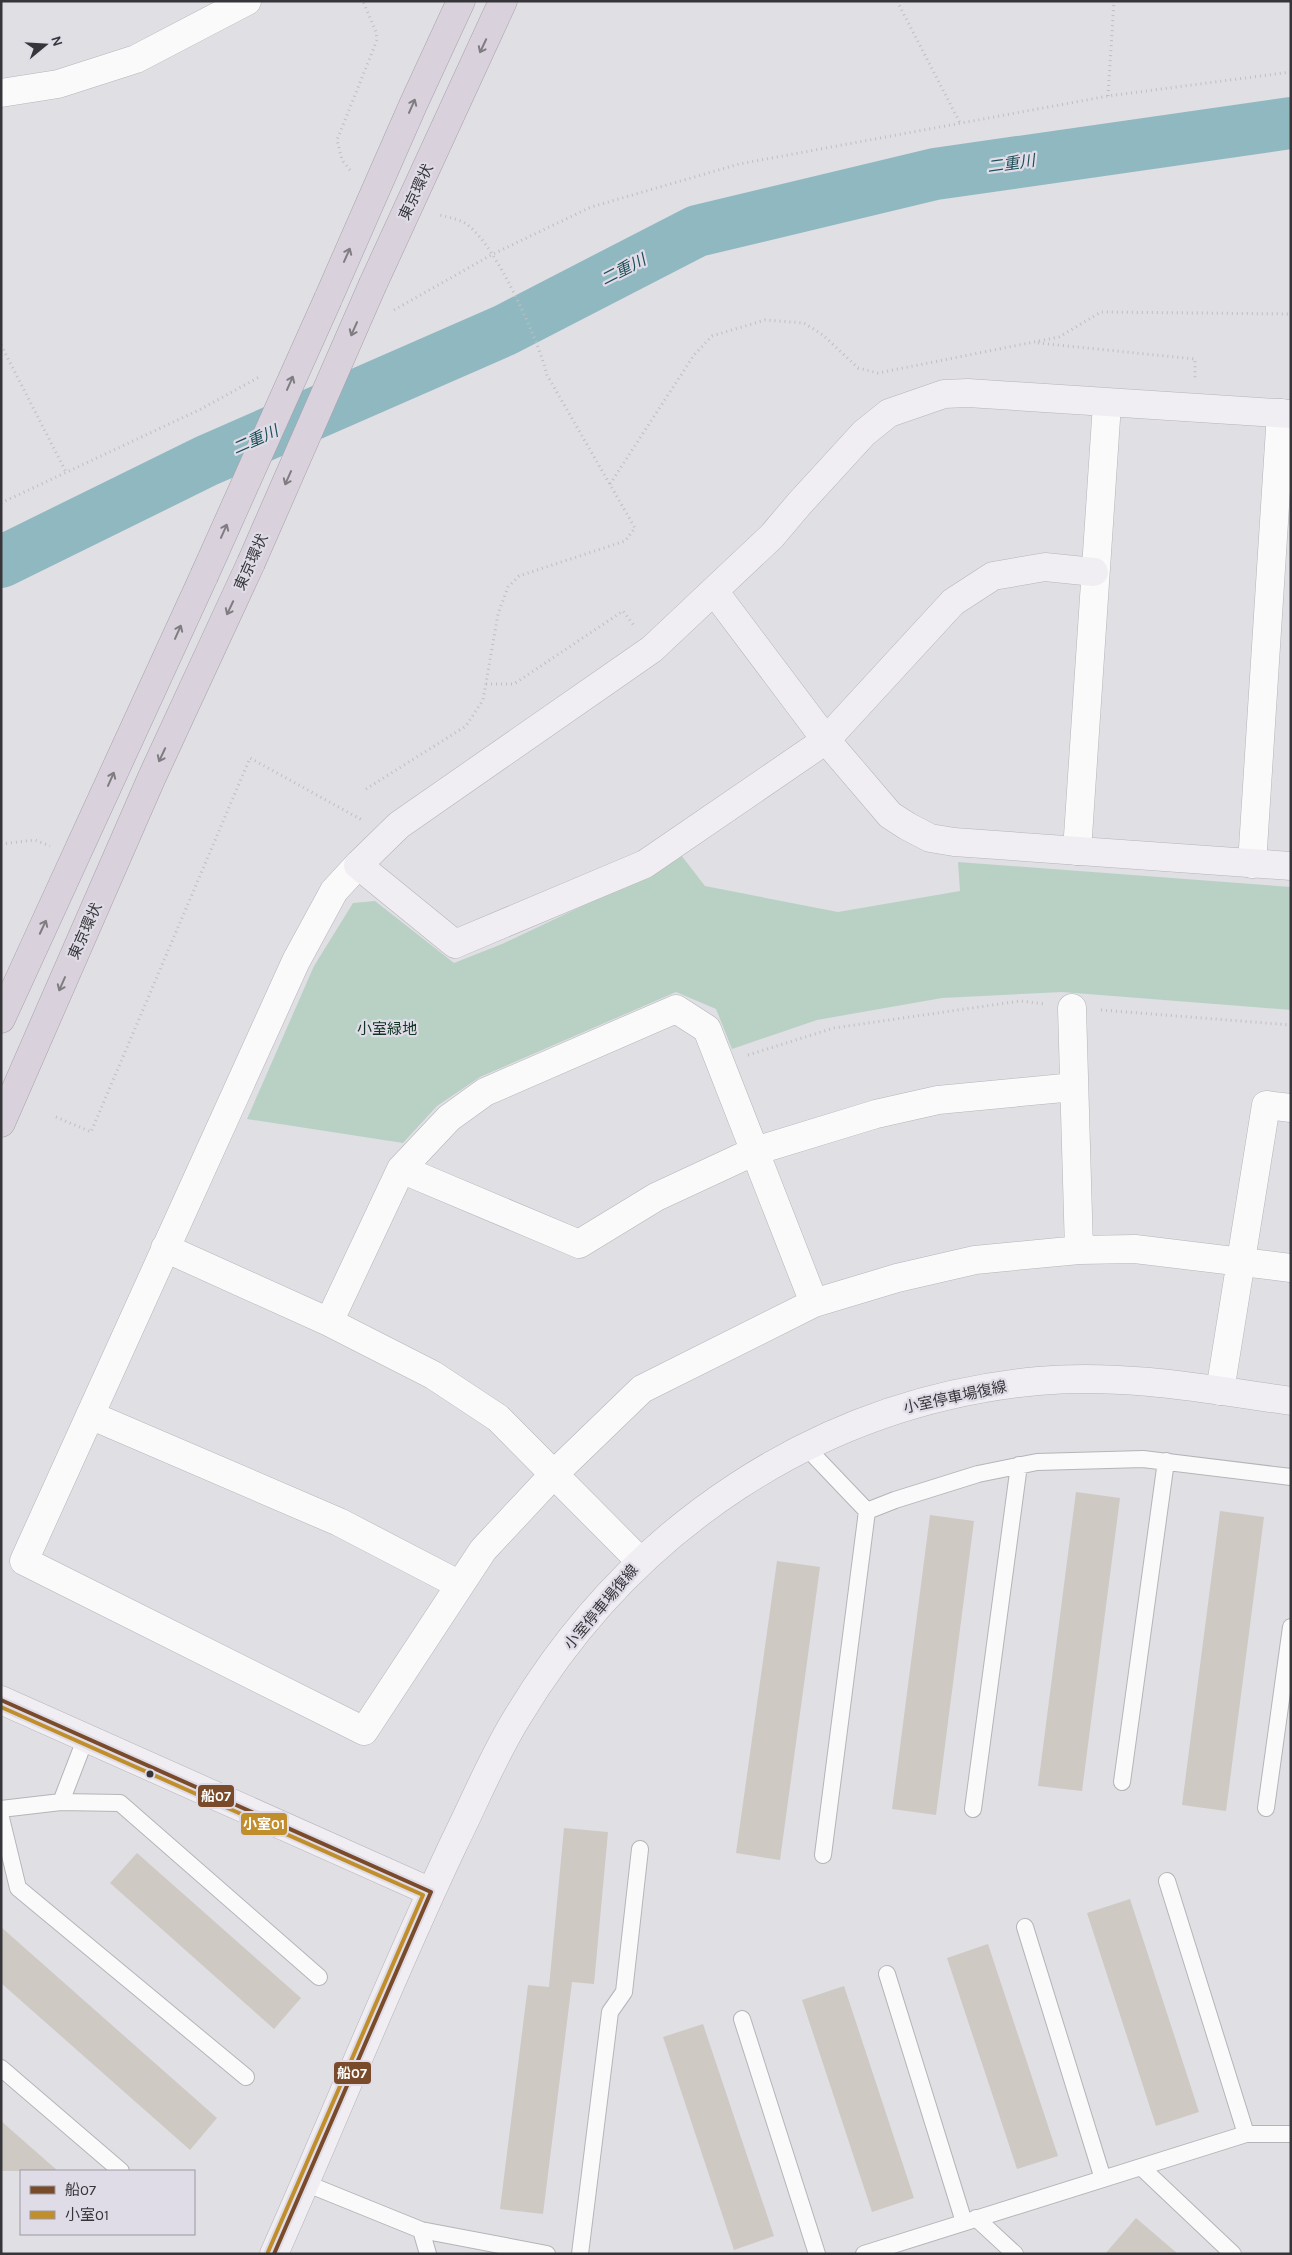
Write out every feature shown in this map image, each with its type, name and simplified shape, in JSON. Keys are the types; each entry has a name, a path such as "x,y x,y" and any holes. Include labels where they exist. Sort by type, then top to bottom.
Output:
{"highway":[{"path":"1,1019 204,576 461,1"},
{"name":"東京環状","path":"1,1123 152,777 251,564 373,284 503,1"}],"street":[{"path":"1,93 58,84 136,59 230,6"},
{"path":"1252,864 1286,414 1107,404 968,393 944,394 889,413 864,433 772,536 652,650 399,825 334,891 296,961 24,1562 364,1731 483,1550 554,1474 642,1389 814,1303 897,1278 975,1260 1079,1250 1135,1249 1241,1260 1291,1268"},
{"path":"1077,851 1094,572 1107,404"},
{"path":"358,865 455,944 645,864 826,740 953,602 993,576 1045,567 1094,572"},
{"path":"714,590 826,740 890,815 930,838 954,842 1291,866"},
{"path":"1072,1008 1079,1250"},
{"path":"329,1322 401,1169 450,1118 485,1092 676,1009 707,1028 814,1303"},
{"path":"401,1169 579,1244 656,1197 755,1151 876,1114 938,1100 1074,1087"},
{"path":"1220,1391 1266,1105 1291,1108"},
{"path":"165,1248 329,1322 433,1375 498,1418 640,1561"},
{"name":"小室停車場復線","path":"274,2254 431,1892 518,1716 598,1606 640,1561 689,1521 741,1483 805,1446 883,1415 925,1401 984,1388 1040,1381 1089,1379 1150,1382 1291,1400"},
{"path":"90,1415 339,1522 460,1585"},
{"path":"1,1700 431,1892"}],"lane":[{"path":"805,1446 867,1511"},
{"path":"867,1511 895,1500 978,1474 1037,1462 1134,1459 1166,1461 1291,1478"},
{"path":"1122,1782 1166,1461"},
{"path":"973,1809 1019,1466"},
{"path":"822,1855 867,1511"},
{"path":"1266,1808 1291,1627"},
{"path":"61,1802 86,1737"},
{"path":"1,1809 61,1802 120,1803 319,1977"},
{"path":"1,1818 18,1888 246,2077"},
{"path":"580,2254 610,2012 624,1992 640,1849"},
{"path":"1167,1881 1246,2134"},
{"path":"1025,1927 1103,2179"},
{"path":"887,1974 970,2220 1015,2254"},
{"path":"742,2019 817,2254"},
{"path":"1,2068 120,2170"},
{"path":"864,2254 1246,2134 1291,2134"},
{"path":"1141,2166 1233,2254"},
{"path":"305,2183 421,2230 547,2254"},
{"path":"421,2230 428,2254"}],"path":[{"path":"350,170 342,160 337,140 377,40 376,32 363,1"},
{"path":"897,1 960,123"},
{"path":"1108,96 1114,1"},
{"path":"388,313 493,254 591,207 739,164 1108,96 1291,72"},
{"path":"366,789 466,726 483,700 498,614 508,587 518,576 625,541 635,528 547,375 540,350 493,254 464,222 440,215"},
{"path":"610,484 694,355 712,336 765,320 804,323 823,335 858,368 878,373 1060,337 1101,312 1291,314"},
{"path":"1033,342 1195,359 1196,409"},
{"path":"1,345 66,472"},
{"path":"1,503 201,409 269,371"},
{"path":"486,684 514,684 622,611 652,650"},
{"path":"56,1117 91,1132 250,758 389,835"},
{"path":"1,844 34,840 54,847 74,860"},
{"path":"721,1064 834,1028 1020,1001 1072,1008 1291,1025"}],"green space":[{"name":"小室緑地","path":"681,855 705,886 838,912 960,891 958,862 1291,887 1291,1010 1062,992 942,998 817,1020 732,1049 716,1009 676,992 480,1077 437,1106 403,1143 247,1119 314,966 353,903 375,901 454,963 502,944 652,873"}],"building":[{"path":"1076,1492 1120,1498 1082,1791 1038,1786"},
{"path":"1220,1511 1264,1517 1226,1811 1182,1805"},
{"path":"930,1515 974,1521 936,1815 892,1809"},
{"path":"777,1561 820,1567 780,1860 736,1853"},
{"path":"564,1828 608,1832 594,1984 572,1982 543,2214 500,2209 528,1985 549,1987"},
{"path":"137,1853 301,1998 274,2029 110,1883"},
{"path":"1130,1899 1199,2112 1156,2126 1087,1913"},
{"path":"1,1927 217,2118 190,2150 1,1983"},
{"path":"988,1944 1058,2156 1017,2169 947,1958"},
{"path":"844,1986 914,2198 872,2212 802,2000"},
{"path":"703,2024 774,2236 734,2250 663,2037"},
{"path":"1,2121 57,2170 20,2170 1,2171"},
{"path":"1136,2218 1178,2254 1105,2254"}],"waterway":[{"name":"二重川","path":"1,562 206,461 505,330 697,231 935,174 1291,123"}],"transit line":[{"name":"船07","path":"1,1700 431,1892"},
{"name":"小室01","path":"1,1707 423,1895 268,2252"},
{"name":"船07","path":"274,2254 431,1892"}]}
